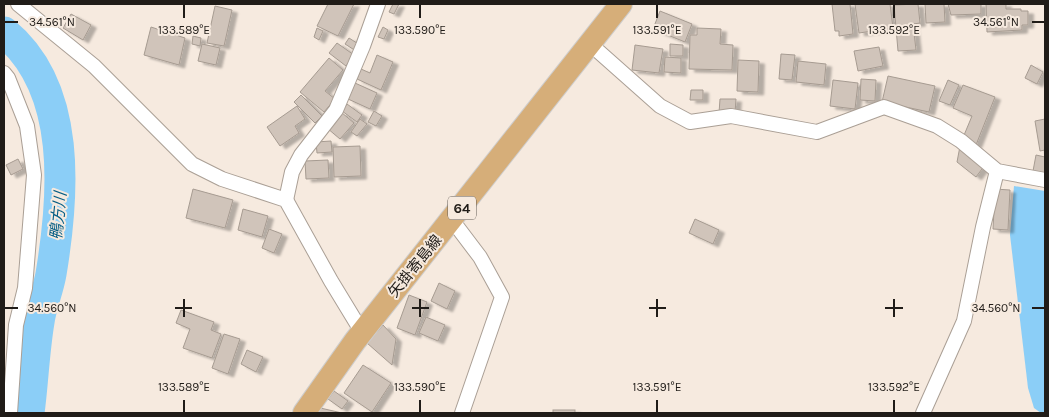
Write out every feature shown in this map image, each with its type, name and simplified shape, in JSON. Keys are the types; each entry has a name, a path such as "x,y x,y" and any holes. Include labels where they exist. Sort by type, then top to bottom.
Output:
{"main road":[{"name":"矢掛寄島線","path":"304,413 362,332 621,4"}],"street":[{"path":"18,4 94,66 192,164 222,179 286,200"},
{"path":"362,332 286,200 292,172 301,155 336,110 363,46 378,4"},
{"path":"589,43 660,106 690,122 731,116 817,132 884,107 937,126 961,141 997,170 1045,180"},
{"path":"4,73 8,78 27,126 34,174 24,288 16,326 10,413"},
{"path":"923,413 964,321 983,227 997,170"},
{"path":"452,220 480,257 502,297 462,413"}],"water":[{"path":"1014,186 1045,191 1045,413 1041,413 1034,408 1028,388 1010,235"}],"building":[{"path":"328,4 354,4 338,36 317,26"},
{"path":"393,4 399,4 394,14 389,12"},
{"path":"832,4 850,4 853,34 839,36 839,31 835,31"},
{"path":"855,4 890,4 893,28 859,33"},
{"path":"918,4 920,23 913,24 916,50 898,51 894,5"},
{"path":"925,4 944,4 945,22 926,23"},
{"path":"948,4 981,4 981,14 951,15"},
{"path":"986,4 1006,4 1006,9 1028,11 1028,25 1022,25 1022,30 987,32"},
{"path":"215,6 232,10 224,46 207,43"},
{"path":"660,11 692,24 685,42 653,29"},
{"path":"71,14 91,25 83,40 63,28"},
{"path":"151,27 185,38 179,65 144,55"},
{"path":"383,27 388,30 384,39 378,37"},
{"path":"317,28 323,31 319,40 314,37"},
{"path":"697,28 721,29 720,44 733,45 732,70 689,69 690,35 697,35"},
{"path":"193,36 201,38 200,46 192,44"},
{"path":"349,38 360,45 356,51 345,44"},
{"path":"337,43 354,55 346,66 329,53"},
{"path":"202,44 220,48 216,65 198,61"},
{"path":"670,44 683,45 683,56 670,56"},
{"path":"635,45 663,49 659,73 632,70"},
{"path":"879,47 883,66 858,71 854,51"},
{"path":"781,54 795,55 792,80 779,79"},
{"path":"377,55 393,62 381,90 357,79 361,69 370,73"},
{"path":"665,57 681,58 681,73 664,72"},
{"path":"329,58 343,70 325,91 335,99 324,112 300,92"},
{"path":"738,60 759,61 758,92 737,91"},
{"path":"798,61 826,64 824,85 796,82"},
{"path":"1031,65 1043,72 1037,84 1025,78"},
{"path":"888,76 935,86 929,112 882,102"},
{"path":"861,79 876,80 875,101 860,100"},
{"path":"833,80 858,83 855,109 830,106"},
{"path":"948,80 959,85 950,105 939,101"},
{"path":"355,83 377,93 370,109 348,99"},
{"path":"963,85 995,97 976,145 962,140 972,116 953,108"},
{"path":"691,90 703,90 703,100 690,100"},
{"path":"301,95 322,116 315,123 294,102"},
{"path":"720,99 736,99 735,113 719,113"},
{"path":"347,104 362,115 357,122 342,111"},
{"path":"297,106 305,119 295,126 299,133 280,146 267,127"},
{"path":"374,111 382,116 376,126 368,122"},
{"path":"341,112 354,123 340,139 327,128"},
{"path":"360,119 367,124 357,136 351,132"},
{"path":"1045,119 1045,150 1040,151 1035,121"},
{"path":"331,141 332,152 317,153 316,142"},
{"path":"961,141 985,165 976,177 957,162"},
{"path":"360,146 361,176 334,177 333,147"},
{"path":"1036,155 1045,157 1045,174 1033,171"},
{"path":"18,159 23,169 11,175 6,165"},
{"path":"328,160 329,178 306,179 305,161"},
{"path":"193,189 233,200 225,228 186,218"},
{"path":"995,189 1010,190 1008,230 993,229"},
{"path":"243,209 268,216 262,237 238,230"},
{"path":"695,219 719,230 713,244 689,233"},
{"path":"269,229 282,234 274,253 262,248"},
{"path":"439,283 455,291 447,309 431,301"},
{"path":"409,295 427,302 415,335 397,328"},
{"path":"181,310 214,322 211,330 221,334 212,358 183,348 190,329 176,323"},
{"path":"426,317 445,325 438,341 419,333"},
{"path":"383,325 396,339 392,365 367,343"},
{"path":"224,334 240,339 228,374 212,368"},
{"path":"247,350 263,357 256,372 241,364"},
{"path":"363,365 391,383 372,412 344,393"},
{"path":"334,391 348,401 342,409 328,399"},
{"path":"316,407 342,413 315,413"},
{"path":"553,410 575,410 575,413 553,413"}],"waterway":[{"name":"鴨方川","path":"4,32 26,55 42,82 53,113 58,145 60,178 56,244 50,280 39,322 29,413"}]}
